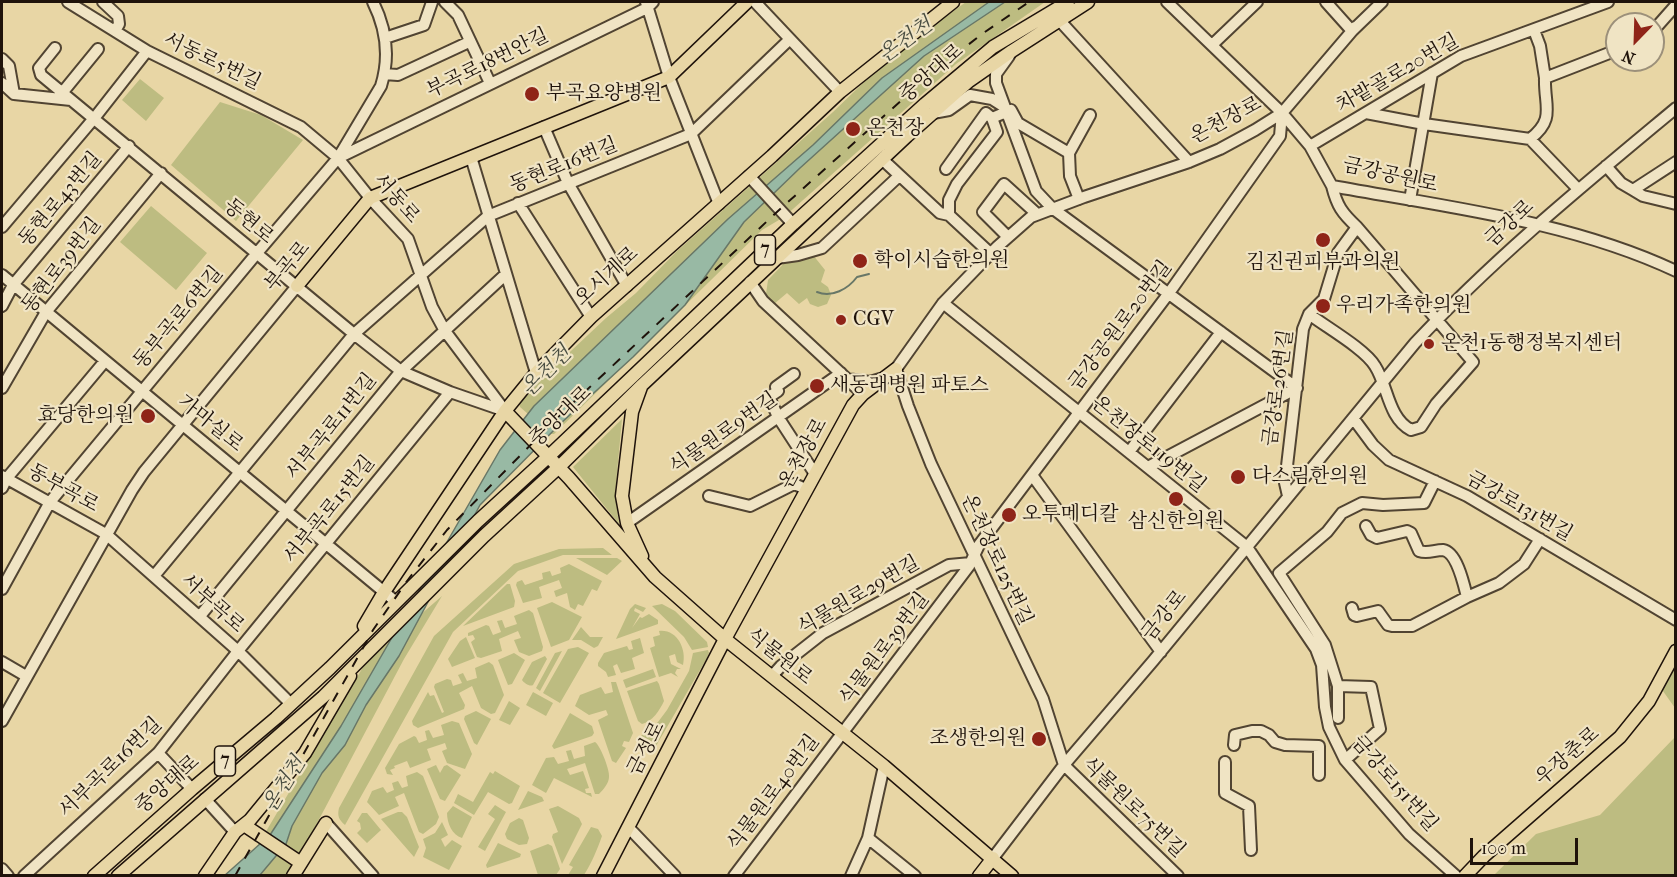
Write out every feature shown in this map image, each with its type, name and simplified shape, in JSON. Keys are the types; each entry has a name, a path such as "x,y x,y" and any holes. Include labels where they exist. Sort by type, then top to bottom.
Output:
{"main road":[{"name":"부곡로","path":"297,286 370,198 669,76 747,2"},
{"name":"오시게로","path":"355,643 384,592 505,411 536,373 591,317 840,92 954,2"},
{"name":"중앙대로","path":"94,876 291,704 545,452 925,104 993,47 1068,2"},
{"name":"중앙대로","path":"118,876 323,697 484,536 559,467 750,282 933,113 969,81 1088,2"},
{"name":"온천장로","path":"725,639 853,405 863,394 891,373"},
{"path":"642,385 632,412 622,496 627,523 641,555 655,577"},
{"name":"식물원로","path":"505,411 559,467 655,577 725,639 884,766 1012,876"},
{"name":"금정로","path":"603,876 725,639"},
{"name":"우장춘로","path":"1465,876 1484,856 1620,737 1649,701 1676,651"},
{"path":"205,876 305,753 360,660"},
{"path":"293,876 298,861 326,823"},
{"path":"243,828 298,861"},
{"name":"금강로","path":"979,876 993,858"}],"street":[{"name":"서동로5번길","path":"68,2 147,51 301,127 338,158"},
{"path":"103,2 118,16 119,24 115,31"},
{"path":"338,158 381,86 384,74 387,60 385,38 373,2"},
{"path":"385,38 424,25 432,2"},
{"path":"445,2 458,15 490,83"},
{"path":"755,2 840,92"},
{"name":"금강공원로","path":"1167,2 1282,113 1310,146 1332,186 1538,224 1635,252 1676,271"},
{"path":"1212,45 1257,2"},
{"path":"1326,2 1352,31 1371,2"},
{"name":"온천장로","path":"891,373 943,303 1031,217 1189,162 1228,145 1282,113 1352,31 1382,2"},
{"name":"차밭골로20번길","path":"1310,146 1461,56 1608,2"},
{"path":"648,4 669,76 718,204"},
{"name":"부곡로18번안길","path":"338,158 648,4"},
{"path":"1665,17 1676,5"},
{"path":"1060,21 1189,162"},
{"path":"1530,139 1542,130 1547,117 1545,78 1540,46 1534,30"},
{"name":"동현로16번길","path":"154,576 354,334 489,216 691,134 790,39"},
{"path":"384,74 398,75 469,42"},
{"name":"동현로","path":"55,48 39,68 41,75 354,334 401,371 450,392 505,411"},
{"path":"62,93 98,49"},
{"path":"2,227 147,51"},
{"path":"1012,51 996,74 996,82 1036,191 1052,208 1297,388 1148,467"},
{"path":"1545,78 1605,55"},
{"path":"2,59 9,66 14,94"},
{"path":"1410,200 1432,73"},
{"path":"2,82 14,94 73,100"},
{"path":"933,113 949,110 970,95 992,99 1004,109 1011,110 1018,123 1069,153"},
{"name":"금강로","path":"993,858 1064,765 1161,652 1437,319 1538,224 1676,108"},
{"path":"946,169 989,116 1004,109"},
{"name":"금강공원로20번길","path":"973,559 979,545 1169,293 1280,136 1282,113"},
{"path":"1366,113 1530,139 1578,189"},
{"path":"1078,199 1070,176 1069,153 1090,115"},
{"path":"950,215 949,200 957,184 997,132 989,116"},
{"path":"544,128 568,183 627,286"},
{"name":"동현로43번길","path":"2,306 14,285 129,146"},
{"path":"471,157 536,373"},
{"name":"서동로","path":"338,158 370,198 408,239 432,307 445,331 505,411"},
{"name":"동부곡로6번길","path":"2,589 50,502 338,158"},
{"path":"883,160 940,213 950,215 991,254"},
{"path":"1633,190 1676,162"},
{"path":"1606,166 1621,183 1643,196 1676,204"},
{"name":"동현로39번길","path":"2,388 46,312 161,173"},
{"path":"749,176 793,224"},
{"path":"777,258 822,248 899,176"},
{"path":"1008,237 983,212 1004,184 1037,214"},
{"path":"1309,314 1361,351 1375,365 1398,420 1411,429 1421,427 1436,404 1473,362 1358,227 1342,213 1336,202 1332,186"},
{"path":"518,203 591,317"},
{"name":"금강로26번길","path":"1288,496 1285,483 1303,329 1309,314 1324,299 1338,253 1358,227"},
{"name":"서부곡로11번길","path":"200,616 401,371 506,274"},
{"name":"가마실로","path":"2,275 395,601"},
{"path":"750,282 763,301 863,394"},
{"name":"부곡로","path":"2,720 106,534 144,472 297,286"},
{"name":"온천장로119번길","path":"943,303 1247,547"},
{"path":"1129,452 1221,332"},
{"path":"3,481 105,361"},
{"path":"844,376 870,382 891,373"},
{"name":"온천장로125번길","path":"891,373 918,441 973,559 1043,699 1064,765"},
{"path":"794,374 776,387 778,391 770,397 778,417 815,474"},
{"name":"식물원로9번길","path":"627,523 778,417 844,376"},
{"name":"서부곡로15번길","path":"238,651 450,392"},
{"name":"금강로131번길","path":"1353,418 1373,446 1389,460 1467,496 1676,620"},
{"path":"1032,475 1161,652"},
{"name":"동부곡로","path":"3,481 50,502 106,534"},
{"path":"1338,718 1338,686 1325,645 1279,573 1327,532 1341,513 1362,503 1383,505 1424,503 1436,481"},
{"path":"709,496 750,506 794,484 806,489"},
{"path":"1366,526 1371,535 1377,538 1407,531 1411,533 1419,551 1424,553 1444,550 1450,554 1460,570 1467,597"},
{"name":"서부곡로","path":"106,534 200,616 291,704"},
{"path":"1352,608 1354,615 1357,616 1378,611 1392,626 1412,626 1467,597 1499,584 1524,564 1540,539"},
{"name":"금강로151번길","path":"1247,547 1316,649 1322,665 1324,707 1329,727 1345,760 1409,834 1456,876"},
{"name":"식물원로29번길","path":"772,676 781,666 823,633 949,566 973,559"},
{"name":"식물원로39번길","path":"843,733 973,559"},
{"name":"서부곡로16번길","path":"24,876 158,753 238,651"},
{"path":"2,662 26,676"},
{"path":"1338,686 1371,687 1380,729 1345,760"},
{"path":"1234,745 1235,735 1252,730 1269,735 1275,742 1285,746 1319,746 1319,775"},
{"name":"식물원로40번길","path":"734,876 843,733"},
{"path":"158,753 192,789"},
{"path":"1225,762 1225,793 1249,806 1251,850"},
{"name":"식물원로75번길","path":"1064,765 1178,876"},
{"path":"851,876 868,838 884,766"},
{"path":"205,799 243,828"},
{"path":"326,823 373,876"},
{"path":"629,828 675,876"},
{"path":"868,838 915,876"},
{"path":"2,869 8,876"}],"shaded area":[{"path":"966,2 1045,2 956,64 784,217 762,230 554,434 551,434 520,407 519,402 531,392 538,382 636,293 676,252 833,112 891,56"},
{"name":"온천천","path":"989,2 1005,2 924,56 800,168 744,222 685,305 633,357 560,424 480,505 399,656 366,705 345,745 322,773 292,826 286,844 260,875 224,876 270,835 341,726 500,450 534,406 728,219 813,145 882,78"},
{"path":"140,79 164,98 146,121 122,100"},
{"path":"220,102 261,115 303,140 236,221 171,165"},
{"path":"151,206 207,253 176,290 120,242"},
{"path":"813,255 825,270 821,282 828,287 831,295 827,304 818,307 810,304 807,298 799,304 787,293 774,304 766,294 768,280 790,257"},
{"path":"622,419 615,494 619,524 573,467"},
{"path":"603,548 612,555 563,555 518,571 453,632 345,825 338,816 339,808 434,636 514,564 559,549"},
{"path":"576,558 617,558 622,561 607,575"},
{"path":"569,564 602,581 597,591 592,589 583,606 578,604 575,610 570,607 567,593 556,597 554,591 562,588 559,580 539,587 542,598 523,603 517,582 522,580 525,585 543,579 542,573 550,571 552,576 561,573 560,568"},
{"path":"507,584 510,584 515,601 514,607 463,626"},
{"path":"442,596 404,659 315,827 286,875 229,876 258,845 366,662"},
{"path":"552,602 582,617 569,640 551,647 537,608"},
{"path":"635,604 646,608 643,612 635,608 634,611 640,614 632,628 640,617 649,614 658,620 658,624 616,639 630,609"},
{"path":"662,604 675,611 707,642 708,647 692,650 684,637 652,606"},
{"path":"529,610 533,613 543,647 542,651 529,656 519,652 514,640 521,638 518,631 499,639 502,651 481,658 477,657 471,642 475,639 473,635 468,636 468,633 486,625 489,626 493,635 501,632 497,621 502,620 505,628 517,624 514,616"},
{"path":"581,627 590,637 603,637 598,646 594,648 581,640 572,640"},
{"path":"659,631 671,633 682,647 683,665 677,662 675,654 669,656 671,664 681,669 677,669 675,673 678,677 671,673 659,677 650,648 655,646 653,637 660,635"},
{"path":"466,637 475,658 452,667 448,659 460,641"},
{"path":"640,638 644,653 632,658 635,669 621,673 617,664 613,666 616,675 608,677 606,672 598,666 604,653 627,646 629,650 633,649 631,641"},
{"path":"578,647 589,653 560,703 543,693 568,649"},
{"path":"708,650 707,658 656,746 651,747 653,742 641,736 658,722 667,710 689,671 693,653"},
{"path":"562,651 540,691 536,688 555,653"},
{"path":"1675,651 1675,708 1658,684"},
{"path":"514,653 525,660 512,684 508,685 498,660"},
{"path":"545,656 547,659 533,685 522,680 532,662"},
{"path":"489,662 493,665 504,695 495,713 491,714 481,708 472,686 459,693 465,705 464,709 418,728 413,725 412,721 428,692 430,696 434,695 442,713 444,712 434,687 435,684 447,679 451,680 453,686 462,683 458,675 463,673 467,681 477,678 475,668"},
{"path":"653,669 656,677 626,688 623,680"},
{"path":"657,681 664,701 658,712 642,724 638,721 627,691"},
{"path":"611,682 616,682 633,733 629,742 624,741 622,746 626,748 616,763 612,761 598,720 608,715 606,710 589,715 575,706 580,695 601,687 605,694 613,692"},
{"path":"533,692 553,703 546,716 526,705"},
{"path":"509,701 520,708 510,725 499,720"},
{"path":"476,711 491,719 477,745 464,719 465,716"},
{"path":"570,713 592,726 594,733 592,736 554,749 552,746"},
{"path":"452,721 459,723 472,754 465,769 447,763 442,751 447,749 445,743 427,749 431,760 410,768 407,761 390,770 393,775 387,774 385,768 399,744 414,736 419,743 427,740 425,731 429,730 433,738 444,735 441,725"},
{"path":"1675,737 1675,875 1494,875 1536,834 1600,815"},
{"path":"595,742 602,753 609,774 607,784 599,794 595,794 585,763 567,769 570,775 583,771 589,788 585,789 586,793 591,793 592,797 554,778 546,793 532,785 546,758 554,757 558,764 569,761 566,751 571,750 574,759 585,756 584,746"},
{"path":"436,765 440,773 447,765 461,775 445,801 440,799 427,769"},
{"path":"495,771 520,786 512,803 509,804 488,792 474,815 454,803 458,794 473,802 490,772 493,774"},
{"path":"417,772 423,776 439,817 436,824 423,834 419,832 404,793 395,797 399,806 379,815 367,802 372,791 383,787 387,793 394,790 392,783 398,781 402,788 408,786 406,776"},
{"path":"528,791 542,797 544,801 518,810"},
{"path":"495,805 506,812 485,851 478,847 495,819 488,814"},
{"path":"453,806 472,817 462,838 453,831 448,821 447,813"},
{"path":"558,806 579,818 582,824 562,864 552,837 558,832 549,809"},
{"path":"402,812 407,817 419,847 414,857 381,819"},
{"path":"362,813 367,813 381,830 367,843 357,833 361,829 357,821"},
{"path":"519,818 523,820 529,838 527,844 519,845 507,839 505,834 510,823"},
{"path":"442,822 448,835 441,839 445,847 452,840 462,846 449,870 423,857 426,848 423,839 435,833"},
{"path":"591,827 598,829 602,836 592,861 584,875 568,875 573,867 569,865"},
{"path":"498,843 521,854 520,857 487,868 486,865"},
{"path":"548,844 552,846 560,869 556,875 538,875 530,851"}],"waterway":[{"path":"817,292 834,293 849,285 857,277 869,274"}],"railway":[{"path":"235,876 373,630 407,581 447,530 560,415 778,211 932,73 982,34 1029,2"}],"place":[{"name":"부곡요양병원","path":"532,94"},
{"name":"온천장","path":"853,129"},
{"name":"김진권피부과의원","path":"1323,240"},
{"name":"학이시습한의원","path":"860,261"},
{"name":"우리가족한의원","path":"1323,306"},
{"name":"CGV","path":"841,320"},
{"name":"온천1동행정복지센터","path":"1429,344"},
{"name":"새동래병원 파토스","path":"817,386"},
{"name":"효당한의원","path":"148,416"},
{"name":"다스림한의원","path":"1238,477"},
{"name":"삼신한의원","path":"1176,499"},
{"name":"오투메디칼","path":"1009,515"},
{"name":"조생한의원","path":"1039,739"}]}
